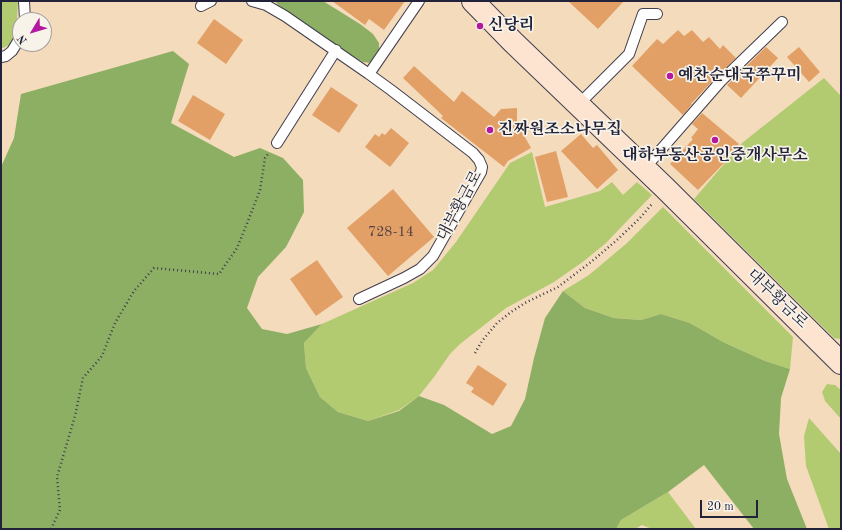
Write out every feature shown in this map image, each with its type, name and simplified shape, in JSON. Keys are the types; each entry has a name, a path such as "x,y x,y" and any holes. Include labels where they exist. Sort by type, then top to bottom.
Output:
{"main road":[{"name":"대부황금로","path":"473,1 513,42 665,188 841,363"}],"lane":[{"path":"24,1 25,12"},
{"path":"201,6 210,1"},
{"name":"대부황금로","path":"252,1 266,5 286,16 392,90 473,153 479,160 482,167 481,172 433,256 420,269 358,299"},
{"path":"369,74 419,1"},
{"path":"578,105 629,54 643,14 657,14"},
{"path":"644,169 721,81 782,22"},
{"path":"277,143 336,50"},
{"path":"1,57 6,56 12,51"}],"path":[{"path":"51,529 60,510 57,477 75,416 83,378 102,356 115,323 134,291 154,268 219,274 237,248 260,190 265,158 277,143"},
{"path":"475,353 482,341 497,323 510,312 558,286 618,240 640,218 665,188"}],"green space":[{"path":"1,1 18,1 17,12 12,12 12,40 9,45 3,48 1,47"},
{"path":"275,1 323,1 373,34 379,43 379,52 371,63 363,62 338,47 278,5"},
{"path":"173,51 189,64 171,123 234,157 260,148 283,158 303,180 304,212 286,247 258,277 247,308 262,329 287,334 322,324 304,343 306,368 320,397 338,412 368,421 399,411 419,396 444,405 492,434 511,426 525,399 545,318 563,291 585,308 614,318 641,320 661,314 690,323 723,342 765,361 790,369 781,398 779,434 787,479 807,529 754,529 704,465 668,492 621,520 616,529 1,529 1,167 14,138 21,94"},
{"path":"824,78 841,96 841,338 839,339 834,338 694,199 742,143"},
{"path":"532,152 545,207 600,191 612,182 623,195 637,182 652,195 606,243 584,261 554,282 506,308 460,344 450,354 419,396 399,410 368,421 338,412 320,397 306,368 304,343 322,324 413,283 433,270 456,242 510,163"},
{"path":"663,207 793,337 790,369 765,361 723,342 690,323 661,314 641,320 614,318 585,308 563,291 589,275 627,243"},
{"path":"827,384 835,385 841,390 841,419 825,401 822,392"},
{"path":"809,418 841,454 841,529 829,529 806,466 804,436"},
{"path":"668,492 696,529 652,529 642,525 635,529 616,529 621,520"}],"building":[{"path":"332,1 405,1 384,30 369,19 365,25"},
{"path":"568,1 624,1 598,29"},
{"path":"214,19 243,40 226,64 197,43"},
{"path":"678,30 684,36 692,30 703,42 709,37 720,49 723,45 736,58 716,77 683,115 632,66 657,39 663,44"},
{"path":"766,47 778,58 741,98 727,85"},
{"path":"799,47 820,72 809,82 787,57"},
{"path":"414,66 454,102 462,91 494,117 501,109 517,108 517,123 531,148 508,161 504,167 441,118 443,116 403,78"},
{"path":"331,87 358,105 339,133 312,115"},
{"path":"193,95 225,114 210,140 178,121"},
{"path":"702,113 739,144 725,162 698,190 670,164 693,139 691,138 698,129 692,124"},
{"path":"391,128 409,143 390,167 365,147 375,134 379,137 382,133 385,135"},
{"path":"581,134 593,148 597,145 618,170 597,189 561,151"},
{"path":"556,151 568,197 547,202 535,157"},
{"path":"393,189 434,237 388,276 347,228"},
{"path":"317,260 343,297 316,316 290,279"},
{"path":"478,365 507,384 493,406 471,392 474,388 466,383"}],"place":[{"name":"신당리","path":"480,26"},
{"name":"예찬순대국쭈꾸미","path":"670,76"},
{"name":"진짜원조소나무집","path":"490,130"},
{"name":"대하부동산공인중개사무소","path":"715,140"}]}
